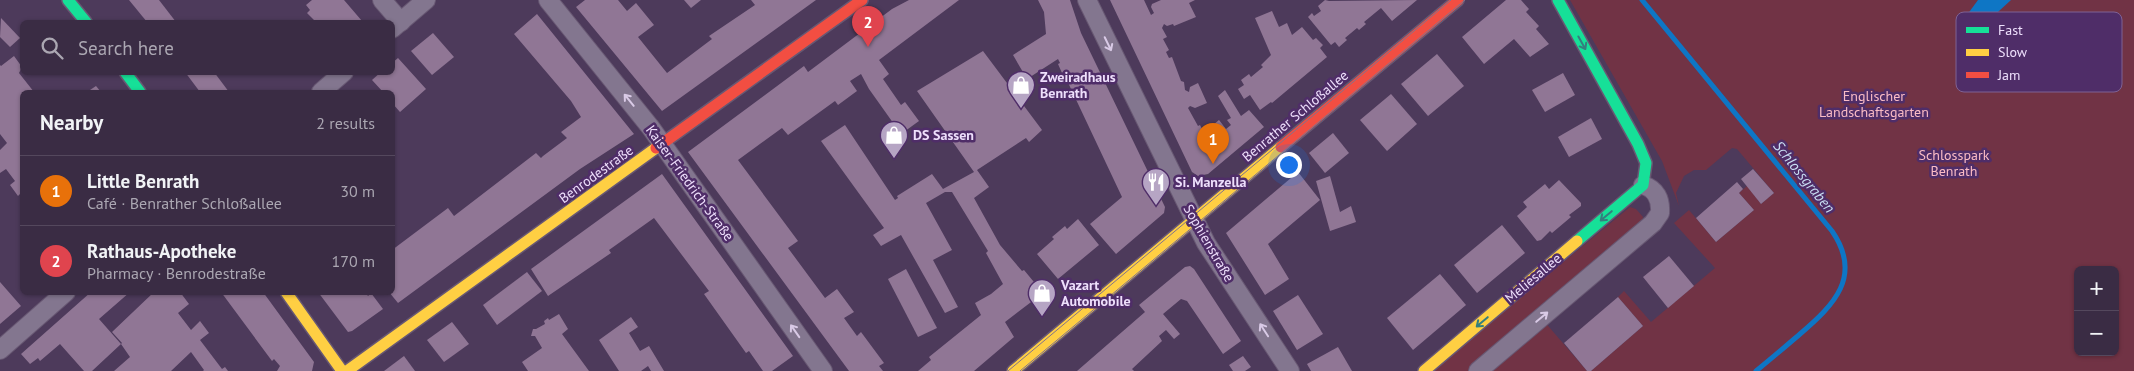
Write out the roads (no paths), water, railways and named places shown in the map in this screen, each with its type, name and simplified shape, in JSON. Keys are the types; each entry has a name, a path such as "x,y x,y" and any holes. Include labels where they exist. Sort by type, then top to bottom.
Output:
{"street":[{"path":"68,0 84,20"},
{"path":"382,0 394,20"},
{"path":"397,26 426,0"},
{"name":"Kaiser-Friedrich-Straße","path":"548,0 663,144 823,371"},
{"name":"Benrodestraße","path":"346,371 862,0"},
{"name":"Sophienstraße","path":"1087,0 1206,243 1290,371"},
{"name":"Benrather Schloßallee","path":"1013,371 1458,0"},
{"path":"1478,371 1653,223 1660,213 1657,194 1650,187 1643,185 1646,162 1638,144 1558,0"},
{"path":"127,75 138,90"},
{"path":"323,90 341,75"},
{"name":"Meliesallee","path":"1424,371 1643,185"},
{"path":"0,350 63,295"},
{"path":"288,295 342,371"}],"water":[{"path":"1978,0 2011,0 1998,12 1969,12"}],"waterway":[{"name":"Schlossgraben","path":"1642,0 1832,231 1841,247 1845,262 1844,276 1833,301 1812,323 1756,371"}],"tram line":[{"path":"1008,371 1451,0"},
{"path":"1020,371 1465,0"}],"place":[{"name":"Rathaus-Apotheke","path":"868,47"},
{"name":"Zweiradhaus Benrath","path":"1021,109"},
{"name":"DS Sassen","path":"894,159"},
{"name":"Little Benrath","path":"1213,164"},
{"name":"Si. Manzella","path":"1156,206"},
{"name":"Vazart Automobile","path":"1042,317"}],"park label":[{"name":"Englischer Landschaftsgarten","path":"1874,104"},
{"name":"Schlosspark Benrath","path":"1954,164"}]}
